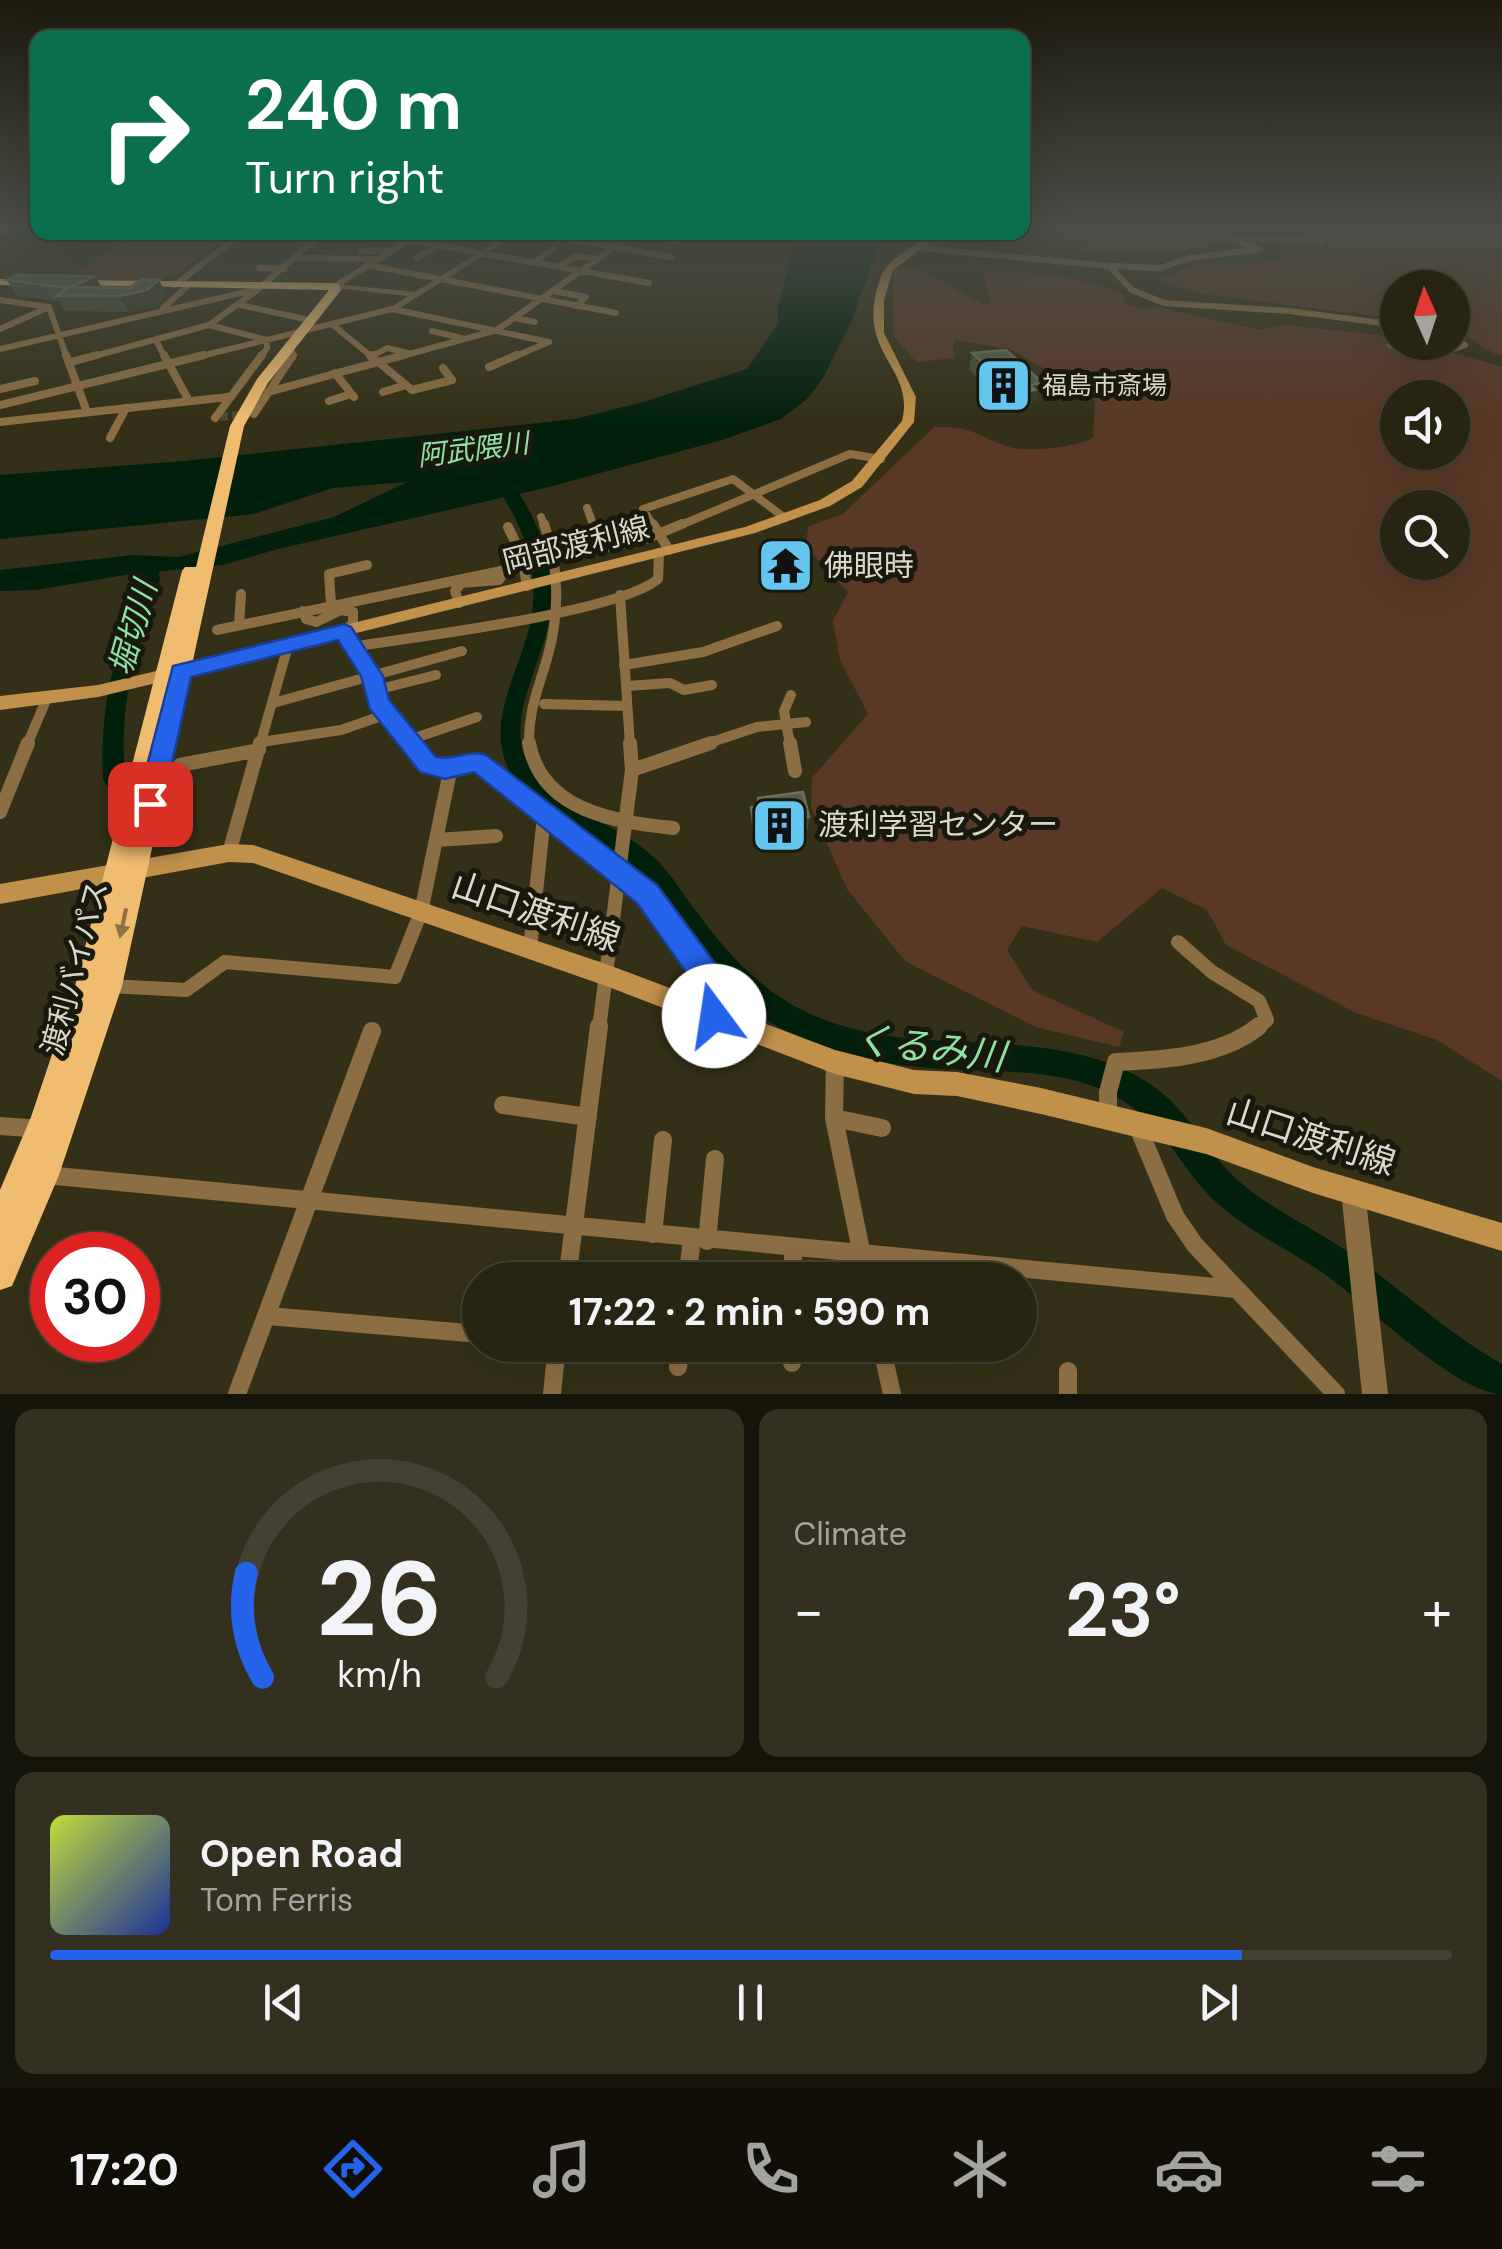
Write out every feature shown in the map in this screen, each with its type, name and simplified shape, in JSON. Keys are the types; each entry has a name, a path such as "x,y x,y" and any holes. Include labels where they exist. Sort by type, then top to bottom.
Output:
{"highway":[{"name":"渡利バイパス","path":"0,1228 41,1129 124,872 227,427 246,392 330,291"},
{"name":"渡利バイパス","path":"0,1274 44,1175 109,986 124,872"}],"main road":[{"name":"岡部渡利線","path":"0,703 98,690 288,646 785,518 843,494 898,438 912,412 903,375 879,337 878,316 884,291"},
{"name":"山口渡利線","path":"0,894 230,853 276,861 606,975 834,1062 914,1082 957,1084 1206,1141 1502,1237"}],"street":[{"path":"159,312 178,291"},
{"path":"0,349 247,291"},
{"path":"70,362 157,342 209,325 257,291"},
{"path":"383,291 414,294"},
{"path":"0,405 100,373 102,380 392,309 419,291"},
{"path":"501,291 616,313"},
{"path":"268,392 374,360 387,348 411,354 498,330 553,291"},
{"path":"553,291 586,297 576,306"},
{"path":"1135,291 1167,303 1282,310 1380,324"},
{"path":"0,300 48,307"},
{"path":"240,306 298,332"},
{"path":"0,329 48,307"},
{"path":"48,307 87,412"},
{"path":"392,309 550,342 489,367"},
{"path":"515,318 535,322"},
{"path":"332,324 412,390 452,380 443,368"},
{"path":"209,325 267,340"},
{"path":"432,331 466,339"},
{"path":"254,414 292,357 298,332"},
{"path":"227,427 215,418 268,348 267,340"},
{"path":"157,342 189,401"},
{"path":"196,346 201,356"},
{"path":"329,401 352,396 336,373"},
{"path":"0,390 34,380"},
{"path":"382,392 406,386"},
{"path":"0,432 4,421 228,397"},
{"path":"170,418 176,403"},
{"path":"110,438 126,408"},
{"path":"24,430 31,418"},
{"path":"566,555 660,534 850,454 880,459"},
{"path":"356,646 531,616 654,584 661,572 664,551 660,534 643,509 734,479 785,518"},
{"path":"588,508 601,548"},
{"path":"541,518 556,579 555,610 548,655 528,716 533,761 567,802 625,824 672,828"},
{"path":"508,527 522,556 529,585"},
{"path":"331,605 329,574 367,565"},
{"path":"216,630 506,570 504,577 494,582 461,582 455,591 459,602"},
{"path":"240,626 241,594"},
{"path":"570,1262 632,770 620,595"},
{"path":"304,612 306,619 316,622 341,610 352,612 352,623 344,632 372,676 387,714 429,766 478,762 647,894 713,984 714,1016"},
{"path":"624,665 703,652 776,626"},
{"path":"230,853 288,646"},
{"path":"273,703 462,651"},
{"path":"376,690 436,674"},
{"path":"627,686 670,683 684,690 712,685"},
{"path":"791,695 785,703 786,723 795,772"},
{"path":"0,812 46,698"},
{"path":"544,704 626,706"},
{"path":"180,765 342,730 387,714"},
{"path":"409,740 477,717"},
{"path":"632,770 758,728 806,722"},
{"path":"109,986 186,990 225,962 395,977 421,912 450,767"},
{"path":"530,950 544,816"},
{"path":"438,840 496,836"},
{"path":"1108,1118 1108,1092 1116,1062 1172,1059 1244,1037 1267,1020 1259,1001 1212,972 1178,942"},
{"path":"237,1394 372,1031"},
{"path":"834,1062 834,1118 863,1262"},
{"path":"502,1104 588,1117"},
{"path":"834,1118 882,1128"},
{"path":"1137,1125 1175,1216 1196,1245 1336,1394"},
{"path":"0,1126 41,1129"},
{"path":"653,1234 663,1140"},
{"path":"693,1262 715,1159"},
{"path":"44,1175 1236,1288"},
{"path":"1352,1191 1375,1394"},
{"path":"794,1248 794,1262"},
{"path":"268,1316 462,1332"},
{"path":"552,1394 555,1362"},
{"path":"678,1368 679,1362"},
{"path":"885,1362 892,1394"},
{"path":"1068,1371 1068,1394"}],"shaded area":[{"path":"893,291 959,291 984,305 991,303 988,291 1115,291 1123,294 1125,304 1143,309 1158,307 1260,330 1287,325 1380,335 1380,360 1470,358 1502,367 1502,1081 1437,1040 1356,1013 1226,945 1207,910 1162,888 1097,942 1022,926 1007,950 1032,990 1124,1032 1119,1047 1036,1027 905,961 847,889 811,807 812,778 868,714 840,660 833,621 848,592 805,546 809,526 843,514 934,427 966,430 1017,449 1075,444 1093,438 1095,398 1010,349 956,340 954,358 916,362 894,336"},
{"path":"1192,291 1380,291 1380,317 1198,293"},
{"path":"1470,291 1502,291 1502,356 1470,338"}],"water":[{"name":"阿武隈川","path":"782,291 862,291 823,378 807,399 781,419 722,440 545,488 223,565 125,575 36,590 0,591 0,570 132,555 178,557 334,517 407,482 333,488 254,514 0,539 0,475 184,461 575,419 747,369 778,324"}],"building":[{"path":"63,291 142,291 119,296 56,296"},
{"path":"1006,350 1043,383 1030,385 1035,390 1018,393 972,353"},
{"path":"803,792 809,817 754,824 751,807 759,806 758,798"}],"waterway":[{"name":"くるみ川","path":"497,477 529,526 542,586 539,625 510,720 513,758 523,776 550,803 616,842 646,865 734,979 790,1018 854,1043 892,1050 1048,1063 1086,1070 1121,1083 1164,1112 1217,1181 1244,1205 1336,1263 1437,1342 1502,1383"},
{"name":"堀切川","path":"114,779 112,724 119,677 151,580 152,567 133,565"}],"tunnel":[{"path":"220,417 250,414"}],"place":[{"name":"福島市斎場","path":"1003,385"},
{"name":"佛眼時","path":"785,566"},
{"name":"渡利学習センター","path":"779,825"}],"route":[{"path":"150,804 181,672 344,632 372,676 378,703 429,766 445,769 467,761 478,762 647,894 713,984 714,1016"}]}
